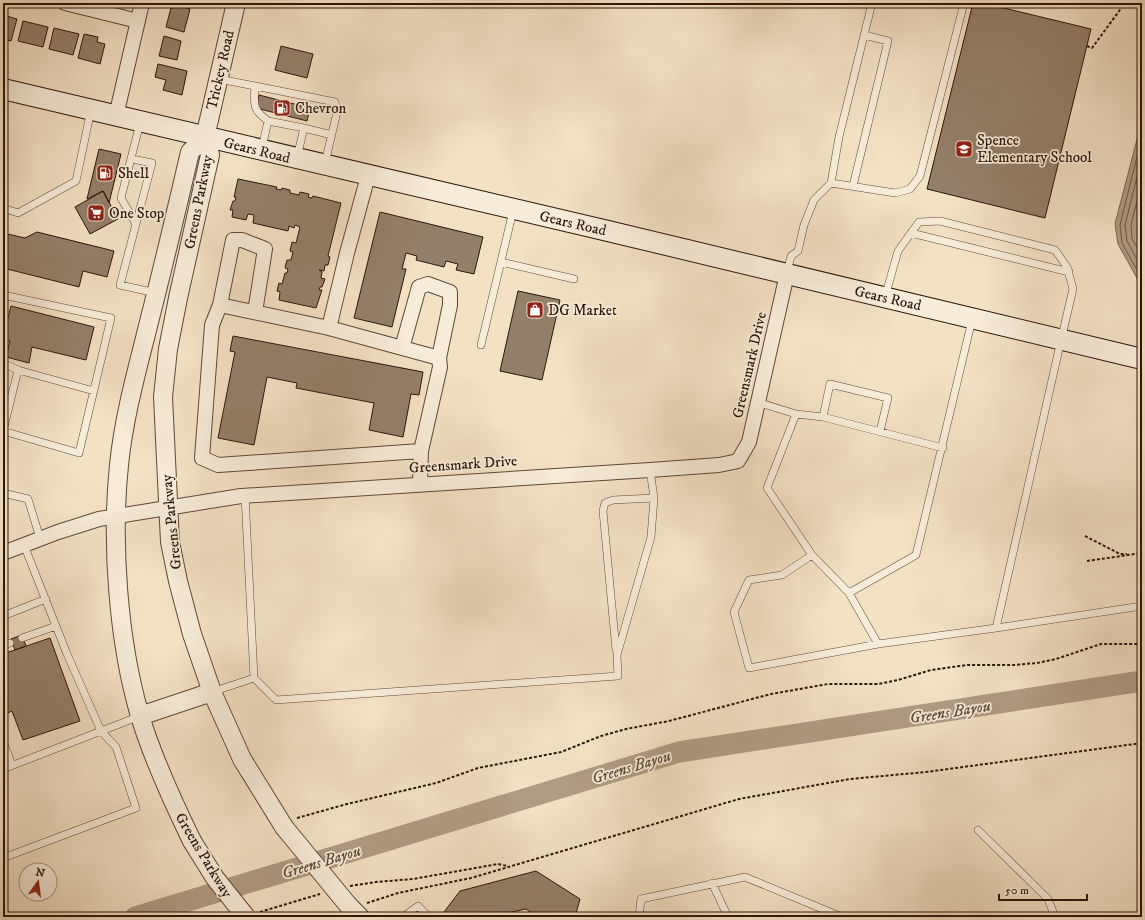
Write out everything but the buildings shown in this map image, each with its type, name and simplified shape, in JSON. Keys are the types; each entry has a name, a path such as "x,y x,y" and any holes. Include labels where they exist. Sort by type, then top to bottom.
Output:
{"main road":[{"name":"Gears Road","path":"3,89 1142,359"}],"street":[{"path":"65,3 138,21"},
{"path":"116,116 142,3"},
{"name":"Trickey Road","path":"205,137 236,3"},
{"name":"Greens Parkway","path":"252,915 215,878 192,841 170,798 140,716 126,655 118,592 116,516 119,464 131,392 190,152 205,137 210,155 168,349 163,396 170,542 178,581 192,634 212,692 242,759 281,822 354,911"},
{"path":"329,328 347,252 368,176"},
{"path":"255,312 265,249 242,240 233,240 220,305 212,325 202,458 218,465 421,451"},
{"name":"Greensmark Drive","path":"3,553 40,538 98,519 245,495 650,470 719,465 738,461 749,442 787,274"},
{"path":"402,348 419,287 428,284 450,292 450,305 439,358 440,367 421,451 420,484"},
{"path":"156,293 178,298"},
{"path":"220,305 329,328 439,358"},
{"path":"140,716 212,692"}],"lane":[{"path":"787,274 791,256 798,251 804,225 814,200 830,183 839,137 872,3"},
{"path":"830,183 895,193 910,189 920,176 963,7 961,3"},
{"path":"853,186 888,40 864,35"},
{"path":"218,78 335,102 337,112 324,166"},
{"path":"255,86 254,107 258,114 268,121 332,135"},
{"path":"3,208 18,213 76,181 91,110"},
{"path":"261,151 268,121"},
{"path":"136,224 121,198 132,159 140,122"},
{"path":"297,159 304,128"},
{"path":"132,159 152,163 120,285 156,293"},
{"path":"481,345 513,209"},
{"path":"884,298 898,251 919,222 940,221 1055,250 1069,272 1073,289 996,628"},
{"path":"911,233 1069,272"},
{"path":"500,262 574,279"},
{"path":"3,295 111,318 79,453 55,448 3,431 18,370"},
{"path":"849,593 916,555 943,448 973,318"},
{"path":"3,363 18,370 94,391"},
{"path":"823,417 830,384 888,398 880,431"},
{"path":"757,402 796,414 823,417 943,448"},
{"path":"796,414 767,488 812,555 849,593 878,644"},
{"path":"617,655 651,537 654,498 650,470"},
{"path":"3,493 28,498 40,538"},
{"path":"245,495 254,678 276,700 618,676 603,511 605,503 613,500 654,498"},
{"path":"3,858 136,808 116,747 102,731 56,626 24,545"},
{"path":"812,555 782,575 749,580 734,612 749,668 878,644 1142,606"},
{"path":"3,616 46,599"},
{"path":"22,638 56,626"},
{"path":"3,645 10,643"},
{"path":"212,692 254,678"},
{"path":"3,769 140,716"},
{"path":"3,741 12,765"},
{"path":"978,830 1048,899 1055,917"},
{"path":"639,917 641,899 745,877 828,914 842,917"},
{"path":"712,883 728,917"},
{"path":"403,917 418,906 429,917"}],"path":[{"path":"1087,46 1092,48 1125,3"},
{"path":"1142,510 1138,510 1142,540"},
{"path":"1085,536 1120,554 1130,555"},
{"path":"1087,561 1142,553"},
{"path":"281,822 436,783 478,768 561,752 601,736 626,729 669,721 746,699 828,684 878,684 948,667 1037,663 1056,659 1101,644 1142,644"},
{"path":"354,911 375,900 398,893 471,878 739,799 792,788 850,779 926,772 1142,743"},
{"path":"343,888 376,882 413,879 498,864 508,867"},
{"path":"252,915 327,892"}],"water":[{"path":"1142,120 1142,287 1118,244 1115,224"}],"waterway":[{"name":"Greens Bayou","path":"135,917 679,752 1142,681"}],"place":[{"name":"Chevron","path":"282,108"},
{"name":"Spence Elementary School","path":"964,149"},
{"name":"Shell","path":"105,173"},
{"name":"One Stop","path":"96,213"},
{"name":"DG Market","path":"535,310"}]}
